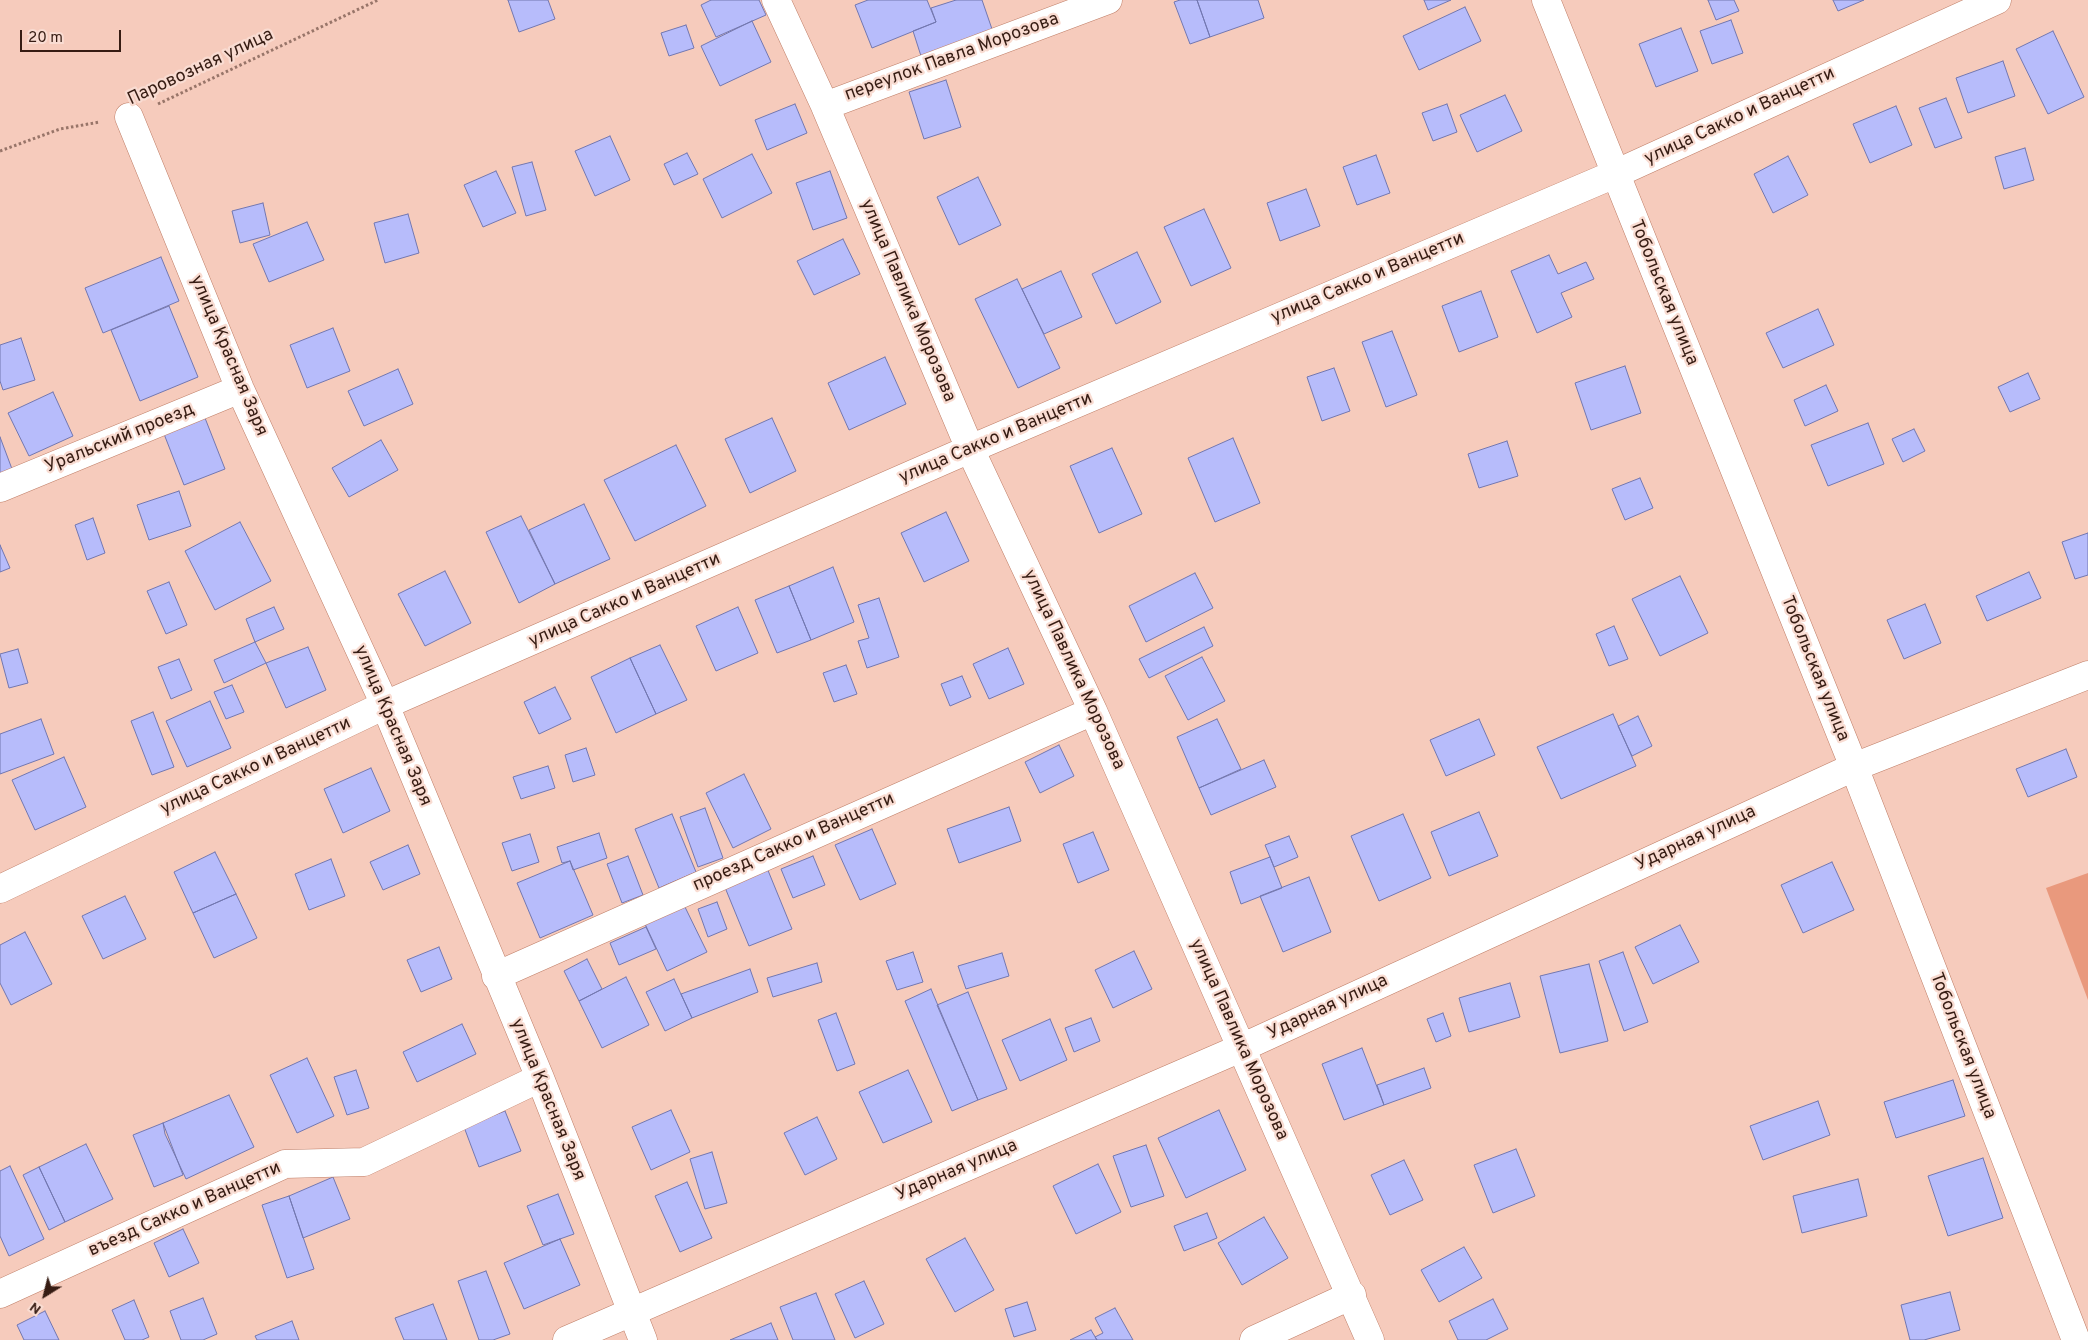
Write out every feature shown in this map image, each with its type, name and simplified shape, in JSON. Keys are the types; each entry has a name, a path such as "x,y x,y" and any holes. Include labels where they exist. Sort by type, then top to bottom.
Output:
{"street":[{"name":"улица Павлика Морозова","path":"776,0 825,106 970,450 1093,711 1352,1295 1370,1340"},
{"name":"переулок Павла Морозова","path":"825,106 1108,0"},
{"name":"Тобольская улица","path":"1546,0 1854,767 2076,1340"},
{"name":"улица Сакко и Ванцетти","path":"0,889 385,705 970,450 1616,174 1997,0"},
{"name":"улица Красная Заря","path":"129,117 240,389 385,705 540,1078 643,1340"},
{"name":"Уральский проезд","path":"0,488 240,389"},
{"name":"Ударная улица","path":"567,1340 1241,1048 1854,767 2088,675"},
{"name":"проезд Сакко и Ванцетти","path":"496,976 1093,711"},
{"name":"въезд Сакко и Ванцетти","path":"0,1294 285,1164 364,1162 540,1078"},
{"path":"1254,1340 1352,1295"}],"path":[{"name":"Паровозная улица","path":"0,151 60,129 129,117 378,0"}],"shaded area":[{"path":"2088,873 2088,1000 2046,888"}],"building":[{"path":"508,0 548,0 555,19 519,32"},
{"path":"711,0 759,0 766,15 716,37 701,5"},
{"path":"868,0 927,0 936,22 872,48 855,5"},
{"path":"956,0 982,0 993,32 921,56 913,31 936,22 931,8"},
{"path":"1197,0 1210,37 1190,44 1174,2"},
{"path":"1197,0 1258,0 1264,18 1210,37"},
{"path":"1424,0 1451,0 1428,10"},
{"path":"1708,0 1734,0 1739,11 1716,20"},
{"path":"1833,0 1864,0 1838,11"},
{"path":"1465,7 1481,41 1419,70 1403,36"},
{"path":"1731,20 1743,53 1712,64 1700,31"},
{"path":"752,21 771,62 720,86 701,46"},
{"path":"686,25 694,48 669,56 661,33"},
{"path":"1681,28 1698,71 1656,87 1639,44"},
{"path":"2053,31 2084,97 2048,114 2016,49"},
{"path":"2003,61 2015,96 1968,113 1956,78"},
{"path":"946,80 961,127 924,139 909,92"},
{"path":"1505,95 1522,131 1477,152 1460,115"},
{"path":"1946,98 1962,138 1935,148 1919,108"},
{"path":"795,104 807,133 767,150 755,120"},
{"path":"1447,104 1457,132 1433,141 1422,113"},
{"path":"1896,106 1912,145 1870,163 1853,124"},
{"path":"610,136 630,180 595,196 575,151"},
{"path":"2025,148 2034,180 2004,189 1995,157"},
{"path":"687,153 698,174 674,185 664,164"},
{"path":"752,154 772,193 722,218 703,179"},
{"path":"1376,155 1390,193 1357,205 1343,167"},
{"path":"1788,156 1808,195 1773,213 1754,174"},
{"path":"532,162 546,210 526,216 512,167"},
{"path":"496,171 516,213 483,227 464,185"},
{"path":"830,171 847,218 813,230 796,183"},
{"path":"978,177 1001,225 959,245 937,197"},
{"path":"1306,189 1320,226 1280,241 1267,203"},
{"path":"263,203 270,235 240,243 232,211"},
{"path":"1204,209 1231,268 1191,286 1164,227"},
{"path":"408,214 419,253 385,263 374,223"},
{"path":"307,222 324,260 269,282 253,244"},
{"path":"843,239 860,274 814,295 797,261"},
{"path":"1137,252 1161,302 1116,324 1092,274"},
{"path":"1549,255 1558,274 1586,262 1594,279 1561,293 1572,317 1537,333 1511,271"},
{"path":"161,257 179,301 103,333 85,288"},
{"path":"1061,271 1082,317 1044,334 1022,289"},
{"path":"1017,279 1060,368 1018,388 975,299"},
{"path":"1481,291 1498,337 1459,352 1442,306"},
{"path":"169,306 198,377 140,401 111,330"},
{"path":"1818,309 1834,345 1783,368 1766,333"},
{"path":"333,328 350,371 307,388 290,345"},
{"path":"1392,331 1417,395 1386,407 1362,342"},
{"path":"21,338 35,380 3,390 0,381 0,345"},
{"path":"885,357 906,404 849,430 828,383"},
{"path":"1625,366 1641,413 1591,430 1575,383"},
{"path":"1334,368 1350,411 1322,421 1307,377"},
{"path":"398,369 413,404 364,426 348,391"},
{"path":"2028,373 2040,399 2010,412 1998,387"},
{"path":"1826,385 1838,411 1805,426 1794,400"},
{"path":"53,392 73,436 29,456 8,413"},
{"path":"205,418 225,469 184,485 164,434"},
{"path":"772,418 796,471 750,493 725,439"},
{"path":"1868,423 1884,464 1828,486 1811,445"},
{"path":"1914,429 1925,451 1903,462 1892,439"},
{"path":"0,437 12,469 0,474"},
{"path":"1233,438 1260,503 1215,522 1188,458"},
{"path":"381,440 398,470 349,497 332,468"},
{"path":"1507,441 1518,476 1479,488 1468,454"},
{"path":"676,445 706,506 635,541 604,480"},
{"path":"1112,448 1142,514 1099,533 1070,466"},
{"path":"1640,478 1653,508 1625,520 1612,489"},
{"path":"179,491 191,526 149,540 137,505"},
{"path":"584,504 610,559 555,584 529,530"},
{"path":"946,512 969,561 924,582 901,533"},
{"path":"521,516 555,584 519,603 486,532"},
{"path":"93,518 105,553 87,560 75,525"},
{"path":"240,522 271,581 215,610 185,551"},
{"path":"2088,533 2088,575 2075,579 2062,542"},
{"path":"0,545 10,568 0,572"},
{"path":"833,567 854,622 811,640 789,586"},
{"path":"445,571 471,623 425,646 398,594"},
{"path":"2029,572 2041,598 1987,621 1976,596"},
{"path":"1195,573 1213,608 1146,642 1129,606"},
{"path":"1680,576 1708,633 1660,656 1632,599"},
{"path":"169,582 187,625 166,634 147,591"},
{"path":"789,586 811,640 777,653 755,600"},
{"path":"879,598 899,657 867,668 858,641 869,638 858,605"},
{"path":"1925,604 1941,643 1904,659 1887,620"},
{"path":"274,607 284,629 255,642 246,619"},
{"path":"738,607 758,653 716,671 696,626"},
{"path":"1614,626 1628,659 1609,666 1596,634"},
{"path":"1204,627 1213,646 1149,678 1139,659"},
{"path":"255,642 266,663 224,683 214,660"},
{"path":"660,645 687,700 656,714 630,658"},
{"path":"308,647 326,690 286,708 266,663"},
{"path":"1008,648 1024,684 989,699 973,664"},
{"path":"18,649 28,683 9,688 0,654"},
{"path":"1202,657 1225,701 1188,720 1165,676"},
{"path":"630,658 656,714 616,733 591,677"},
{"path":"179,659 192,690 171,699 158,667"},
{"path":"846,665 857,694 834,702 823,673"},
{"path":"962,676 971,697 950,706 941,684"},
{"path":"232,685 244,712 226,719 214,692"},
{"path":"555,687 571,719 539,734 524,702"},
{"path":"210,701 231,748 187,767 166,721"},
{"path":"153,712 174,767 152,775 131,721"},
{"path":"1613,714 1636,766 1561,799 1537,747"},
{"path":"1638,716 1652,746 1632,756 1618,726"},
{"path":"41,719 54,754 0,774 0,734"},
{"path":"1217,719 1241,769 1199,788 1177,737"},
{"path":"1479,719 1495,755 1446,776 1430,740"},
{"path":"1059,745 1074,776 1040,793 1025,762"},
{"path":"586,748 595,775 573,782 565,755"},
{"path":"2066,749 2077,777 2028,797 2016,769"},
{"path":"64,757 86,807 35,830 12,780"},
{"path":"1264,760 1276,787 1211,815 1199,788"},
{"path":"548,766 555,788 521,799 513,777"},
{"path":"371,768 390,811 343,833 324,789"},
{"path":"744,774 771,829 733,848 706,793"},
{"path":"1009,807 1021,841 959,863 947,829"},
{"path":"705,808 723,858 698,867 680,817"},
{"path":"1479,812 1498,856 1449,876 1431,832"},
{"path":"672,814 696,872 659,888 635,829"},
{"path":"1403,814 1431,878 1379,901 1351,836"},
{"path":"872,829 896,884 860,900 835,845"},
{"path":"1093,832 1109,870 1078,883 1063,844"},
{"path":"599,833 607,858 573,870 570,861 562,863 557,847"},
{"path":"530,834 539,862 512,871 502,843"},
{"path":"1289,836 1298,857 1274,867 1265,845"},
{"path":"408,845 420,874 383,890 370,862"},
{"path":"215,852 236,894 193,913 174,872"},
{"path":"628,856 643,895 622,903 607,864"},
{"path":"813,856 825,885 793,898 781,869"},
{"path":"1270,857 1282,888 1241,904 1230,872"},
{"path":"331,859 345,896 309,910 295,874"},
{"path":"570,861 593,915 540,938 517,883"},
{"path":"1832,862 1854,910 1803,933 1781,885"},
{"path":"767,868 792,929 749,946 724,885"},
{"path":"1309,877 1331,932 1283,952 1260,896"},
{"path":"236,894 257,938 214,958 193,913"},
{"path":"125,896 146,939 103,959 82,916"},
{"path":"717,902 727,929 708,937 698,909"},
{"path":"684,905 707,952 667,971 645,924"},
{"path":"1680,925 1699,962 1653,984 1635,947"},
{"path":"646,927 656,949 619,965 610,943"},
{"path":"25,932 52,984 11,1005 0,983 0,945"},
{"path":"439,947 452,979 421,992 407,960"},
{"path":"1134,951 1152,989 1113,1008 1095,970"},
{"path":"913,952 923,982 897,990 886,961"},
{"path":"1623,952 1648,1022 1624,1031 1599,961"},
{"path":"1002,953 1009,976 966,989 958,966"},
{"path":"587,959 602,989 579,1001 564,971"},
{"path":"817,963 822,982 773,997 767,978"},
{"path":"1589,964 1608,1041 1560,1053 1540,976"},
{"path":"750,969 758,992 692,1018 681,994"},
{"path":"626,977 649,1025 602,1048 579,1001"},
{"path":"674,979 692,1018 665,1031 646,992"},
{"path":"1510,983 1520,1017 1469,1032 1459,998"},
{"path":"931,989 978,1100 952,1111 905,1001"},
{"path":"968,992 1007,1089 978,1100 937,1005"},
{"path":"836,1013 855,1064 837,1071 818,1020"},
{"path":"1443,1013 1451,1036 1436,1042 1427,1019"},
{"path":"1091,1018 1100,1041 1074,1052 1065,1028"},
{"path":"1050,1019 1067,1060 1020,1081 1002,1040"},
{"path":"462,1024 476,1054 417,1082 403,1052"},
{"path":"1362,1048 1384,1105 1344,1120 1322,1064"},
{"path":"307,1058 334,1116 297,1133 270,1075"},
{"path":"1424,1068 1431,1088 1384,1105 1377,1085"},
{"path":"356,1070 369,1108 347,1115 334,1077"},
{"path":"908,1070 932,1122 883,1143 859,1092"},
{"path":"1953,1080 1965,1116 1896,1138 1884,1102"},
{"path":"229,1095 254,1147 186,1179 165,1134 163,1123"},
{"path":"1818,1101 1830,1135 1763,1160 1750,1126"},
{"path":"671,1110 690,1152 651,1170 632,1127"},
{"path":"1219,1110 1246,1170 1186,1198 1158,1138"},
{"path":"505,1111 521,1151 479,1167 464,1127"},
{"path":"817,1117 837,1159 805,1175 784,1133"},
{"path":"163,1123 183,1175 154,1187 133,1135"},
{"path":"86,1144 113,1199 65,1222 39,1167"},
{"path":"1146,1145 1164,1196 1131,1207 1113,1156"},
{"path":"1516,1149 1535,1196 1493,1213 1474,1165"},
{"path":"712,1152 727,1203 705,1209 690,1159"},
{"path":"1983,1158 2003,1218 1948,1236 1928,1176"},
{"path":"1404,1160 1423,1200 1390,1215 1371,1175"},
{"path":"1098,1164 1121,1212 1076,1234 1053,1186"},
{"path":"10,1166 44,1239 9,1256 0,1236 0,1171"},
{"path":"39,1167 65,1222 49,1230 23,1175"},
{"path":"333,1177 350,1219 303,1238 289,1196"},
{"path":"1858,1179 1867,1216 1802,1233 1793,1196"},
{"path":"687,1182 712,1238 680,1252 655,1196"},
{"path":"558,1194 574,1234 543,1245 527,1206"},
{"path":"289,1196 314,1269 287,1278 262,1205"},
{"path":"1207,1213 1217,1238 1184,1251 1174,1226"},
{"path":"1264,1217 1288,1258 1242,1285 1218,1243"},
{"path":"183,1229 199,1263 169,1277 154,1243"},
{"path":"965,1238 994,1290 955,1312 926,1259"},
{"path":"560,1239 580,1285 524,1309 504,1263"},
{"path":"1464,1247 1482,1278 1439,1302 1421,1270"},
{"path":"486,1271 510,1334 493,1340 479,1340 458,1281"},
{"path":"864,1281 884,1324 855,1338 835,1294"},
{"path":"1950,1292 1960,1330 1924,1340 1910,1340 1901,1305"},
{"path":"816,1293 835,1340 793,1340 780,1307"},
{"path":"203,1298 217,1334 203,1340 181,1340 170,1311"},
{"path":"1493,1299 1508,1329 1486,1340 1458,1340 1449,1321"},
{"path":"134,1300 149,1337 142,1340 125,1340 112,1310"},
{"path":"1027,1302 1036,1330 1014,1337 1005,1309"},
{"path":"433,1304 447,1340 404,1340 395,1318"},
{"path":"1115,1308 1133,1340 1097,1340 1095,1337 1103,1333 1095,1318"},
{"path":"45,1311 59,1340 24,1340 17,1325"},
{"path":"292,1321 299,1340 257,1340 255,1336"},
{"path":"771,1323 778,1340 730,1340"},
{"path":"1091,1330 1097,1340 1070,1340"}]}
